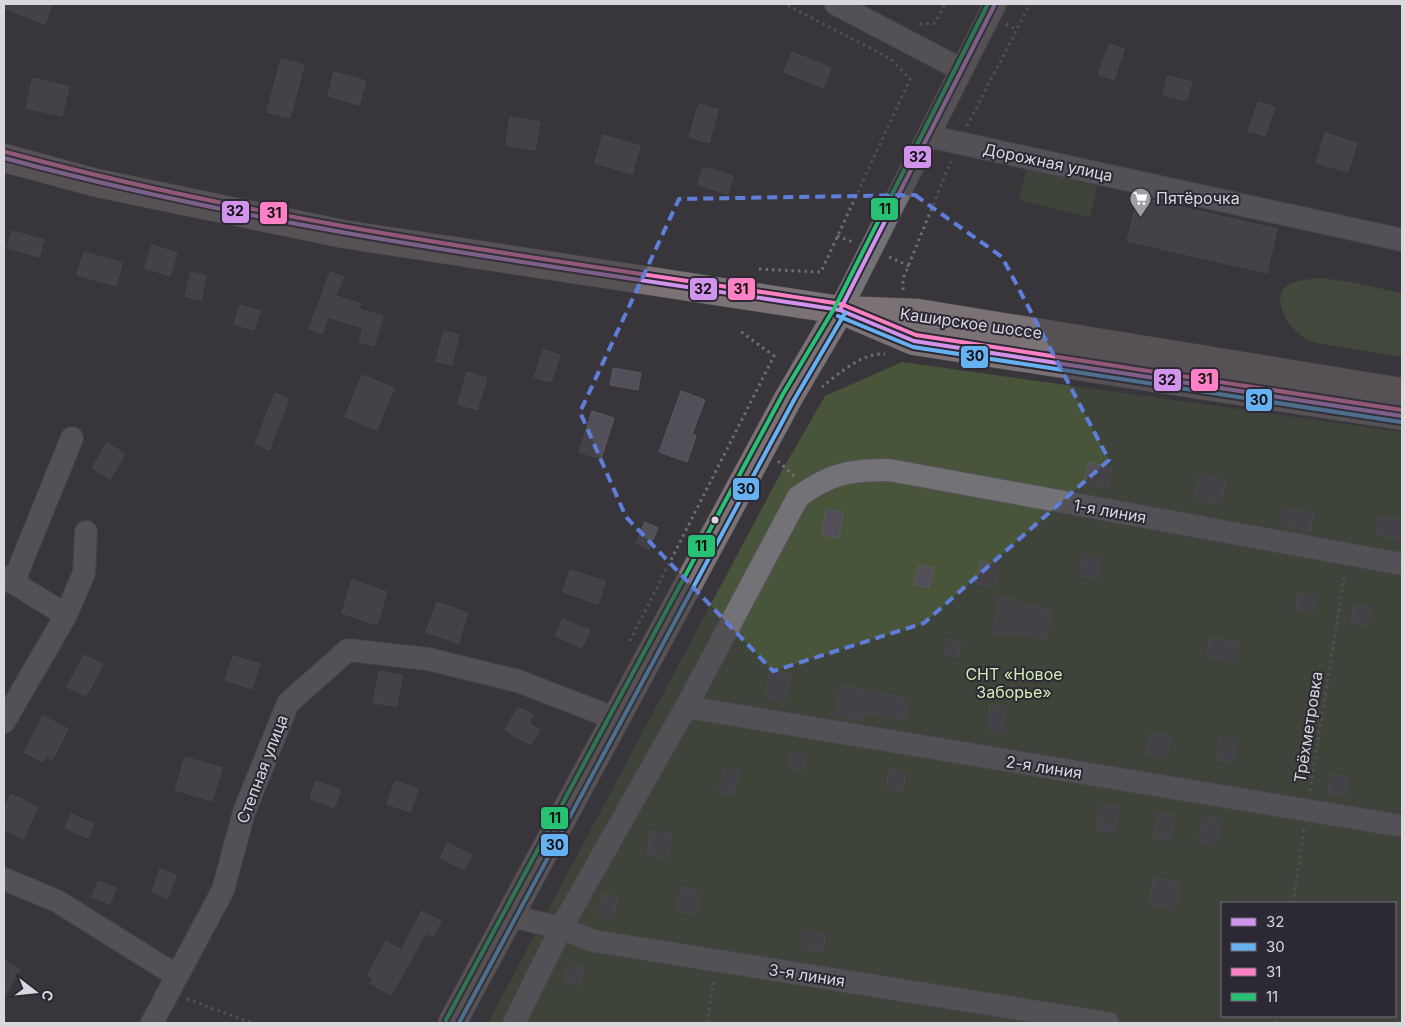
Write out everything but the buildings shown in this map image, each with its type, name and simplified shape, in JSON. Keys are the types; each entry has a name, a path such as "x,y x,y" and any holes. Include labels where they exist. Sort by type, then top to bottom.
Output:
{"main road":[{"name":"Каширское шоссе","path":"4,158 97,183 343,234 840,310 900,323 927,314 1402,392"},
{"path":"452,1023 789,397 840,310"},
{"name":"Каширское шоссе","path":"900,323 914,341 1402,416"}],"street":[{"path":"836,4 962,70"},
{"path":"840,310 995,4"},
{"name":"Дорожная улица","path":"928,136 1402,240"},
{"path":"66,615 8,580 72,438"},
{"name":"1-я линия","path":"814,486 853,470 889,470 1402,564"},
{"path":"514,1023 561,928 686,707 798,497 814,486"},
{"path":"4,722 66,615 84,573 86,532"},
{"name":"Степная улица","path":"152,1023 223,890 244,812 288,703 348,650 428,659 518,680 616,719"},
{"name":"2-я линия","path":"686,707 1402,826"},
{"path":"4,879 57,901 173,984"},
{"name":"3-я линия","path":"510,916 561,928 594,942 1108,1023"}],"path":[{"path":"759,269 821,272 910,79 891,59 785,4"},
{"path":"912,24 935,23 945,4"},
{"path":"815,392 842,370 877,353 895,355 900,323 903,280 959,142 1030,4"},
{"path":"740,331 774,356"},
{"path":"774,457 814,486"},
{"name":"Трёхметровка","path":"1293,902 1348,554"},
{"path":"707,1023 718,961"},
{"path":"173,984 252,1023"}],"highlighted area":[{"path":"915,195 1002,257 1109,460 924,623 773,671 626,517 580,412 679,199"}],"green space":[{"path":"1027,169 1097,186 1090,217 1019,200"},
{"path":"1320,278 1402,293 1402,357 1317,343 1308,340 1298,333 1282,311 1281,292 1289,284 1301,280"},
{"name":"СНТ «Новое Заборье»","path":"902,362 1402,432 1402,1023 488,1023 784,467 825,396"}],"transit line":[{"name":"11","path":"446,1020 783,394 835,307 988,4"},
{"name":"32","path":"840,310 995,4"},
{"name":"31","path":"6,152 212,201 316,221 526,257 841,304 916,335 1402,410"},
{"name":"32","path":"4,158 107,184 315,227 525,263 840,310 914,341 1402,416"},
{"name":"30","path":"459,1023 794,400 845,313"},
{"name":"30","path":"838,316 913,347 1401,422"}],"place":[{"name":"Пятёрочка","path":"1140,217"}]}
